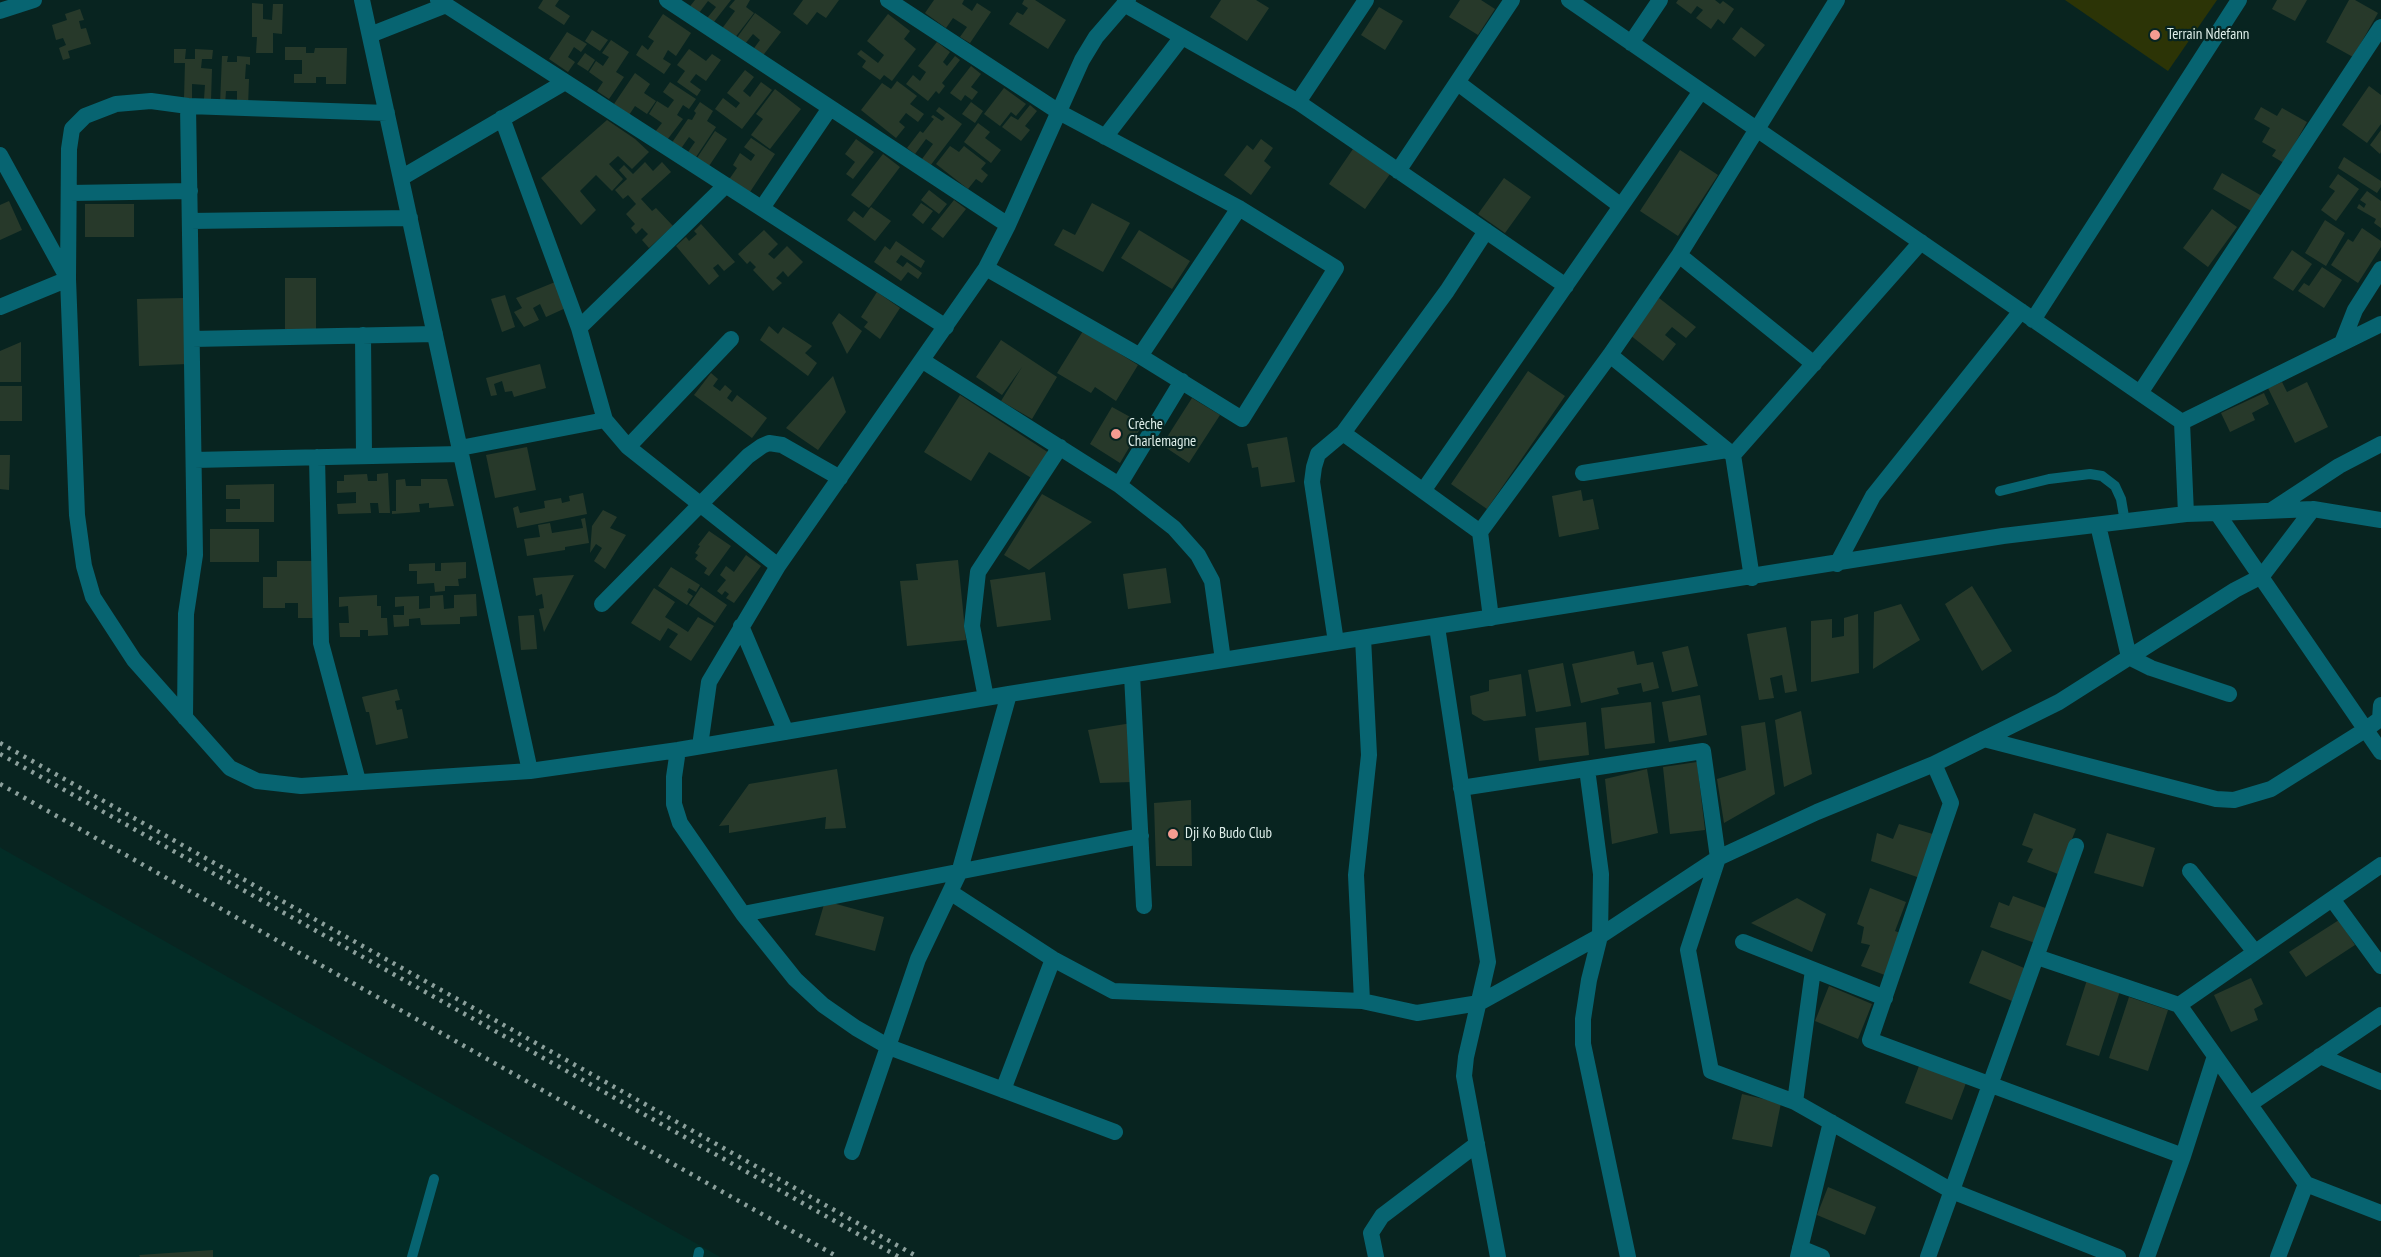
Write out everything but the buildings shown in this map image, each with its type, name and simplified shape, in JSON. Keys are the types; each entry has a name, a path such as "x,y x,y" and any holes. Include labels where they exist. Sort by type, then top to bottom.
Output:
{"street":[{"path":"0,11 34,0"},
{"path":"362,0 530,771"},
{"path":"667,0 1008,225"},
{"path":"888,0 910,6 1059,112 1239,208 1336,268 1242,419 1140,356 986,268"},
{"path":"1298,102 1366,0"},
{"path":"1398,171 1512,0"},
{"path":"1569,0 2182,422"},
{"path":"1631,43 1660,0"},
{"path":"1491,618 1480,532 1610,355 1679,255 1837,0"},
{"path":"1837,564 1873,496 2027,315 2239,0"},
{"path":"700,746 709,682 741,626 778,566 986,268 1008,225 1082,60 1096,37 1126,2 1182,37 1298,102 1566,286"},
{"path":"370,35 442,3 946,327"},
{"path":"2140,393 2381,27"},
{"path":"1105,137 1182,37"},
{"path":"401,178 565,82"},
{"path":"1458,83 1621,206"},
{"path":"1423,491 1701,91"},
{"path":"387,113 188,106 151,101 116,104 85,116 72,129 69,149 68,279 77,515 84,566 93,597 134,660 230,768 256,781 301,786 530,771 678,750 1009,694 1752,578 2003,536 2186,514 2271,510 2313,509 2381,520"},
{"path":"185,718 186,614 195,555 188,106"},
{"path":"762,208 830,108"},
{"path":"502,117 579,328 605,420 628,447 778,566"},
{"path":"0,154 68,279"},
{"path":"579,328 726,185"},
{"path":"70,193 190,191"},
{"path":"1140,356 1239,208"},
{"path":"190,221 410,218"},
{"path":"1336,642 1312,482 1318,453 1343,433 1447,291 1486,231"},
{"path":"1583,473 1730,452 1814,364 1921,242"},
{"path":"1679,255 1814,364"},
{"path":"2342,343 2355,310 2381,269"},
{"path":"0,307 68,279"},
{"path":"2182,422 2381,324"},
{"path":"192,339 435,334"},
{"path":"363,336 364,456"},
{"path":"628,447 731,339"},
{"path":"1610,355 1730,452 1752,578"},
{"path":"923,361 1119,485 1174,528 1198,555 1212,581 1223,660"},
{"path":"1119,485 1182,381"},
{"path":"194,460 460,451 605,420"},
{"path":"2182,422 2186,514"},
{"path":"1343,433 1480,532"},
{"path":"602,604 748,456 769,443 782,445 840,478"},
{"path":"2271,510 2339,465 2381,444"},
{"path":"986,698 972,626 978,572 1060,447"},
{"path":"317,457 321,643 358,781"},
{"path":"950,892 1053,959 1113,991 1362,1002 1417,1013 1479,1003 1600,936 1718,858 1817,812 1934,764 2059,702 2235,590 2262,576 2313,509"},
{"path":"2217,513 2381,752"},
{"path":"2098,525 2129,657"},
{"path":"741,626 786,732"},
{"path":"1437,627 1488,962 1466,1057 1464,1076 1498,1257"},
{"path":"1362,1002 1356,875 1369,755 1363,638"},
{"path":"2129,657 2151,668 2229,694"},
{"path":"1132,675 1144,906"},
{"path":"852,1152 918,959 959,873 1009,694"},
{"path":"1984,739 2216,799 2234,800 2271,789 2365,730 2380,719 2381,705"},
{"path":"678,750 674,777 674,804 680,823 743,914 795,978 823,1005 889,1047 1116,1132"},
{"path":"1461,788 1703,751 1718,858 1688,950 1711,1071 1795,1102 1952,1191 2118,1257"},
{"path":"1934,764 1951,803 1870,1040 2183,1156"},
{"path":"1587,769 1601,874 1600,936 1589,980 1584,1019 1584,1044 1628,1257"},
{"path":"743,914 1141,836"},
{"path":"1928,1257 2076,846"},
{"path":"2179,1005 2381,864"},
{"path":"2190,872 2255,952"},
{"path":"2332,899 2381,966"},
{"path":"1743,942 1885,998"},
{"path":"2037,957 2179,1005 2306,1184 2381,1213"},
{"path":"1003,1090 1053,959"},
{"path":"1795,1102 1813,970"},
{"path":"2250,1104 2381,1015"},
{"path":"2147,1257 2215,1056"},
{"path":"2320,1056 2381,1082"},
{"path":"1822,1257 1799,1252 1831,1122"},
{"path":"1376,1257 1371,1233 1382,1216 1477,1143"},
{"path":"2278,1257 2306,1184"}],"lane":[{"path":"2000,491 2049,479 2090,474 2102,476 2115,486 2125,522"},
{"path":"411,1257 434,1179"}],"shaded area":[{"path":"1,848 720,1257 0,1257"}],"green space":[{"name":"Terrain Ndefann","path":"2065,0 2217,0 2168,71"}],"railway":[{"path":"0,743 918,1257"},
{"path":"0,754 899,1257"},
{"path":"0,784 838,1257"}],"place":[{"name":"Terrain Ndefann","path":"2155,35"},
{"name":"Crèche Charlemagne","path":"1116,434"},
{"name":"Dji Ko Budo Club","path":"1173,834"}]}
